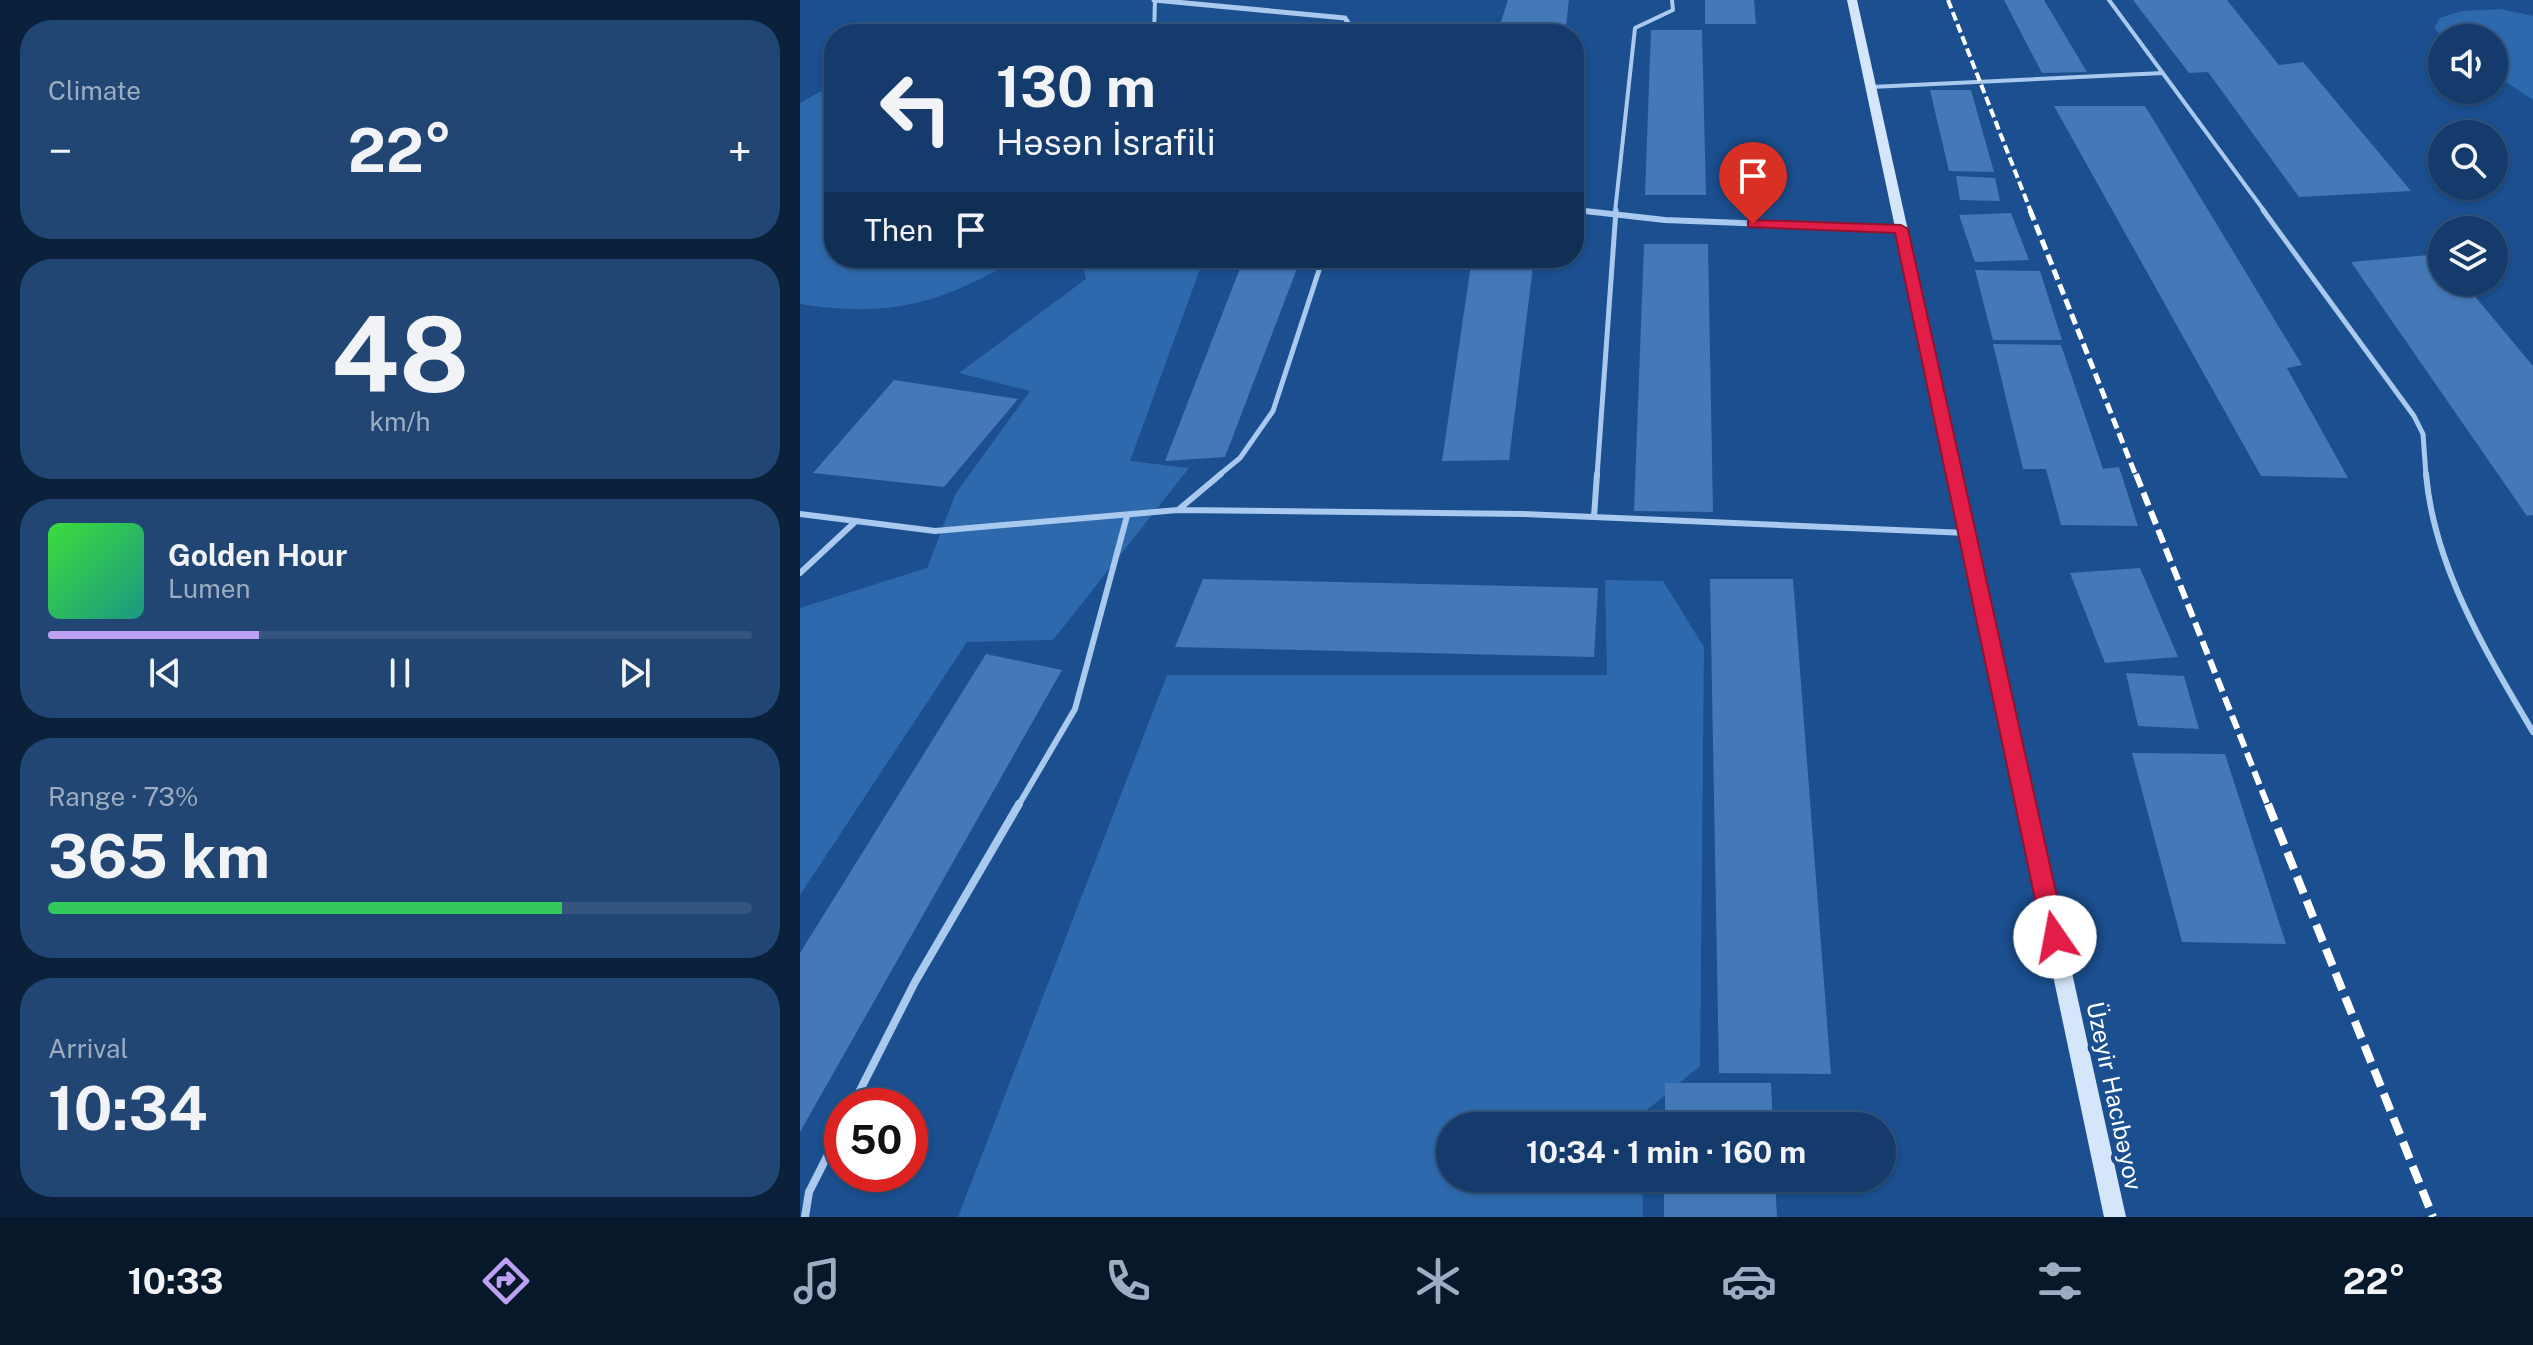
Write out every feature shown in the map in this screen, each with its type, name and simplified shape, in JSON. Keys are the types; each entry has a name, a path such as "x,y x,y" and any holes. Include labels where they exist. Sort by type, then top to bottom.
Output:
{"main road":[{"name":"Üzeyir Hacıbəyov","path":"1852,0 2115,1217"}],"street":[{"path":"1154,0 1345,18 1349,24"},
{"path":"1584,211 1680,221 1901,229"}],"lane":[{"path":"1154,0 1154,24"},
{"path":"1594,517 1615,215 1635,28 1673,10 1672,0"},
{"path":"2109,0 2414,416 2423,434 2427,484 2443,549 2474,632 2533,732"},
{"path":"1870,87 2163,73"},
{"path":"1178,510 1240,458 1273,411 1320,268"},
{"path":"800,514 935,531 1178,510 1594,517 1967,533"},
{"path":"861,1088 915,982 1075,709 1127,516"},
{"path":"800,573 856,521"},
{"path":"805,1217 809,1192 824,1162"}],"shaded area":[{"path":"2501,9 2533,16 2533,100 2508,83 2508,24 2436,24 2440,18 2462,11"},
{"path":"824,90 824,268 1001,268 964,287 914,304 862,309 800,304 800,103"},
{"path":"1083,268 1200,268 1130,461 1189,468 1053,640 967,642 800,895 800,608 927,568 956,493 1030,391 959,373 1086,279"},
{"path":"1605,580 1663,581 1704,647 1700,1066 1645,1112 1436,1112 1436,1192 1642,1192 1643,1217 958,1217 1167,675 1607,675"}],"building":[{"path":"1508,0 1569,0 1566,24 1500,24"},
{"path":"1705,0 1754,0 1756,24 1705,24"},
{"path":"2004,0 2044,0 2087,72 2042,73"},
{"path":"2133,0 2227,0 2279,65 2303,62 2411,191 2299,197 2208,72 2189,73"},
{"path":"1651,30 1702,30 1706,195 1645,195"},
{"path":"1930,90 1971,90 1994,172 1949,171"},
{"path":"2054,106 2145,106 2302,365 2287,368 2348,478 2261,476"},
{"path":"1956,176 1995,178 2000,201 1960,200"},
{"path":"2011,213 2029,260 1975,262 1959,215"},
{"path":"1644,244 1708,244 1713,512 1634,511"},
{"path":"2428,255 2428,296 2475,296 2533,366 2533,515 2527,516 2351,262"},
{"path":"1240,268 1297,268 1225,457 1165,461"},
{"path":"1471,268 1533,268 1509,460 1442,461"},
{"path":"1975,270 2040,271 2062,340 1993,340"},
{"path":"1993,344 2061,345 2103,469 2119,467 2138,526 2061,525 2046,469 2023,469"},
{"path":"894,380 1018,399 944,487 813,473"},
{"path":"2140,568 2178,657 2105,663 2070,573"},
{"path":"1203,579 1598,588 1594,657 1175,647"},
{"path":"1710,579 1793,579 1831,1074 1719,1073"},
{"path":"986,654 1062,670 800,1132 800,953"},
{"path":"2126,673 2184,676 2199,729 2138,726"},
{"path":"2132,753 2225,754 2286,944 2182,942"},
{"path":"1665,1083 1771,1083 1772,1112 1665,1112"},
{"path":"1664,1192 1776,1192 1777,1217 1664,1217"}],"railway":[{"path":"1948,0 2031,212"},
{"path":"2030,210 2136,476"},
{"path":"2136,474 2268,806"},
{"path":"2268,804 2433,1217"}],"route":[{"path":"1753,224 1901,229 2055,937"}]}
